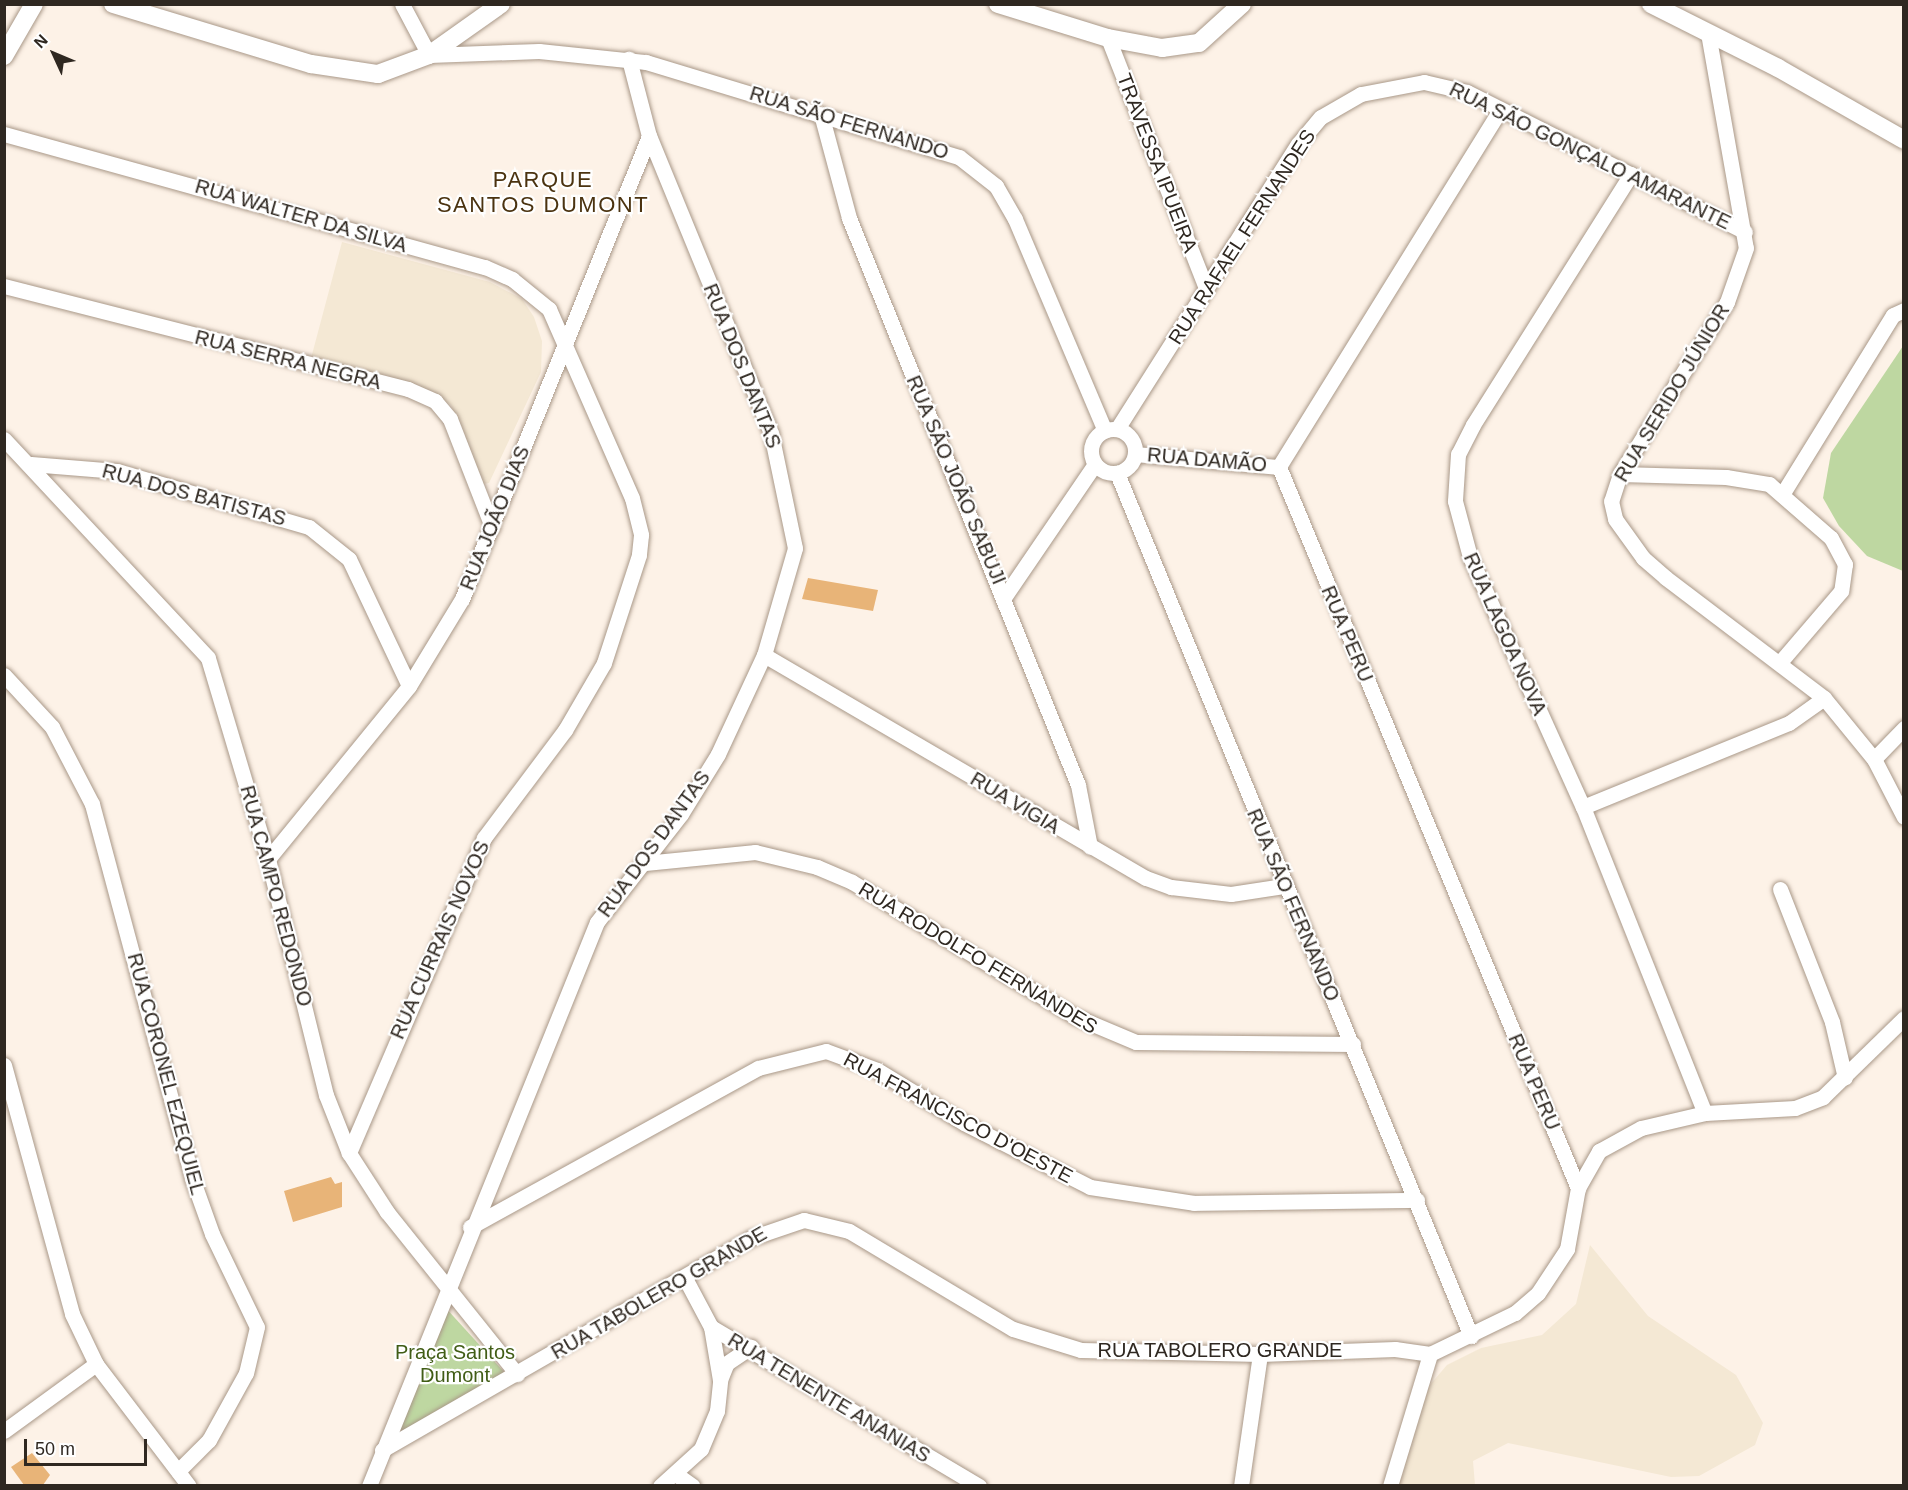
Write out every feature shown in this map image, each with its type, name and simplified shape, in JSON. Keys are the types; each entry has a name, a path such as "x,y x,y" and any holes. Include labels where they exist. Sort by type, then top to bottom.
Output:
{"street":[{"path":"4,56 34,4"},
{"path":"113,4 353,73 404,68 429,55 501,4"},
{"path":"402,4 429,55"},
{"path":"998,4 1108,38 1184,47 1215,33 1242,4"},
{"path":"1651,4 1904,140"},
{"name":"RUA SERIDO JÚNIOR","path":"1708,33 1745,232 1737,284 1620,474 1611,501 1615,519 1643,558 1781,661 1824,698 1874,759 1904,817"},
{"name":"TRAVESSA IPUEIRA","path":"1108,38 1206,288"},
{"name":"RUA SÃO FERNANDO","path":"429,55 539,51 629,59 821,114 959,157 996,186 1111,430"},
{"name":"RUA DOS DANTAS","path":"369,1485 470,1227 597,922 645,863 718,754 764,654 795,548 784,476 649,136 629,59"},
{"name":"RUA SÃO GONÇALO AMARANTE","path":"1399,83 1444,84 1745,232"},
{"name":"RUA RAFAEL FERNANDES","path":"1111,430 1321,117 1342,102 1399,83"},
{"path":"1279,467 1500,110"},
{"name":"RUA SÃO JOÃO SABUJI","path":"821,114 849,218 1005,596 1078,785 1090,847"},
{"name":"RUA WALTER DA SILVA","path":"4,134 485,267 537,297 566,345"},
{"name":"RUA JOÃO DIAS","path":"268,859 409,686 462,599 649,136"},
{"name":"RUA LAGOA NOVA","path":"1630,174 1473,425 1458,454 1454,478 1470,557 1583,807 1706,1113"},
{"name":"RUA SERRA NEGRA","path":"4,286 408,389 435,401 450,419 492,527"},
{"path":"1784,493 1893,315 1904,310"},
{"name":"RUA CURRAIS NOVOS","path":"350,1153 474,857 586,696 633,582 641,535 638,517 566,345"},
{"path":"1005,596 1095,464 1092,445 1111,430 1130,437 1135,454 1117,473 1095,464"},
{"name":"RUA CAMPO REDONDO","path":"4,439 31,464 208,658 268,859 326,1095 350,1153 447,1288 517,1374"},
{"name":"RUA DAMÃO","path":"1135,454 1279,467"},
{"name":"RUA DOS BATISTAS","path":"31,464 117,471 309,526 349,559 409,686"},
{"name":"RUA PERU","path":"1279,467 1578,1188"},
{"name":"RUA SÃO FERNANDO","path":"1117,473 1283,886 1353,1044 1471,1336"},
{"path":"1620,474 1756,480 1784,493 1832,538 1846,575 1832,604 1781,661"},
{"name":"RUA VIGIA","path":"764,654 1090,847 1171,887 1231,894 1283,886"},
{"name":"RUA CORONEL EZEQUIEL","path":"4,675 52,727 92,804 192,1178 212,1234 258,1327 246,1373 209,1440 178,1471"},
{"path":"1583,807 1789,723 1824,698"},
{"path":"1874,759 1904,728"},
{"name":"RUA RODOLFO FERNANDES","path":"645,863 755,852 817,867 852,882 1074,1016 1136,1042 1353,1044"},
{"path":"1780,889 1832,1022 1845,1078"},
{"path":"1390,1485 1430,1354 1471,1336 1515,1312 1555,1271 1567,1249 1578,1188 1599,1151 1618,1138 1706,1113 1795,1108 1823,1097 1904,1018"},
{"name":"RUA FRANCISCO D'OESTE","path":"470,1227 758,1068 826,1051 877,1070 983,1133 1090,1187 1194,1203 1417,1200"},
{"path":"4,1065 72,1314 96,1364 189,1485"},
{"name":"RUA TABOLERO GRANDE","path":"382,1450 686,1280 771,1228 804,1220 823,1222 849,1231 1012,1329 1051,1342 1126,1353 1260,1354 1395,1349 1430,1354"},
{"path":"660,1485 677,1476 701,1449 717,1410 720,1380 711,1327 686,1280"},
{"name":"RUA TENENTE ANANIAS","path":"711,1327 751,1347 979,1485"},
{"path":"720,1380 727,1363 751,1347"},
{"path":"1240,1485 1260,1354"},
{"path":"4,1431 96,1364"},
{"path":"677,1476 693,1485"}],"shaded area":[{"path":"342,242 490,282 522,299 534,317 542,341 541,372 489,483 483,484 451,405 431,391 310,362"},
{"path":"1590,1245 1648,1316 1736,1375 1763,1423 1755,1445 1699,1476 1671,1477 1508,1443 1473,1461 1475,1485 1395,1486 1423,1393 1447,1365 1481,1348 1542,1335 1576,1304"}],"green space":[{"path":"1903,346 1903,571 1867,556 1839,526 1823,498 1831,453"},
{"name":"Praça Santos Dumont","path":"444,1306 505,1373 391,1438"}],"building":[{"path":"808,578 878,590 873,611 802,599"},
{"path":"331,1177 335,1184 342,1182 342,1207 293,1222 284,1191"},
{"path":"32,1453 50,1475 43,1485 24,1485 11,1467"}],"district":[{"name":"PARQUE SANTOS DUMONT","path":"543,192"}]}
